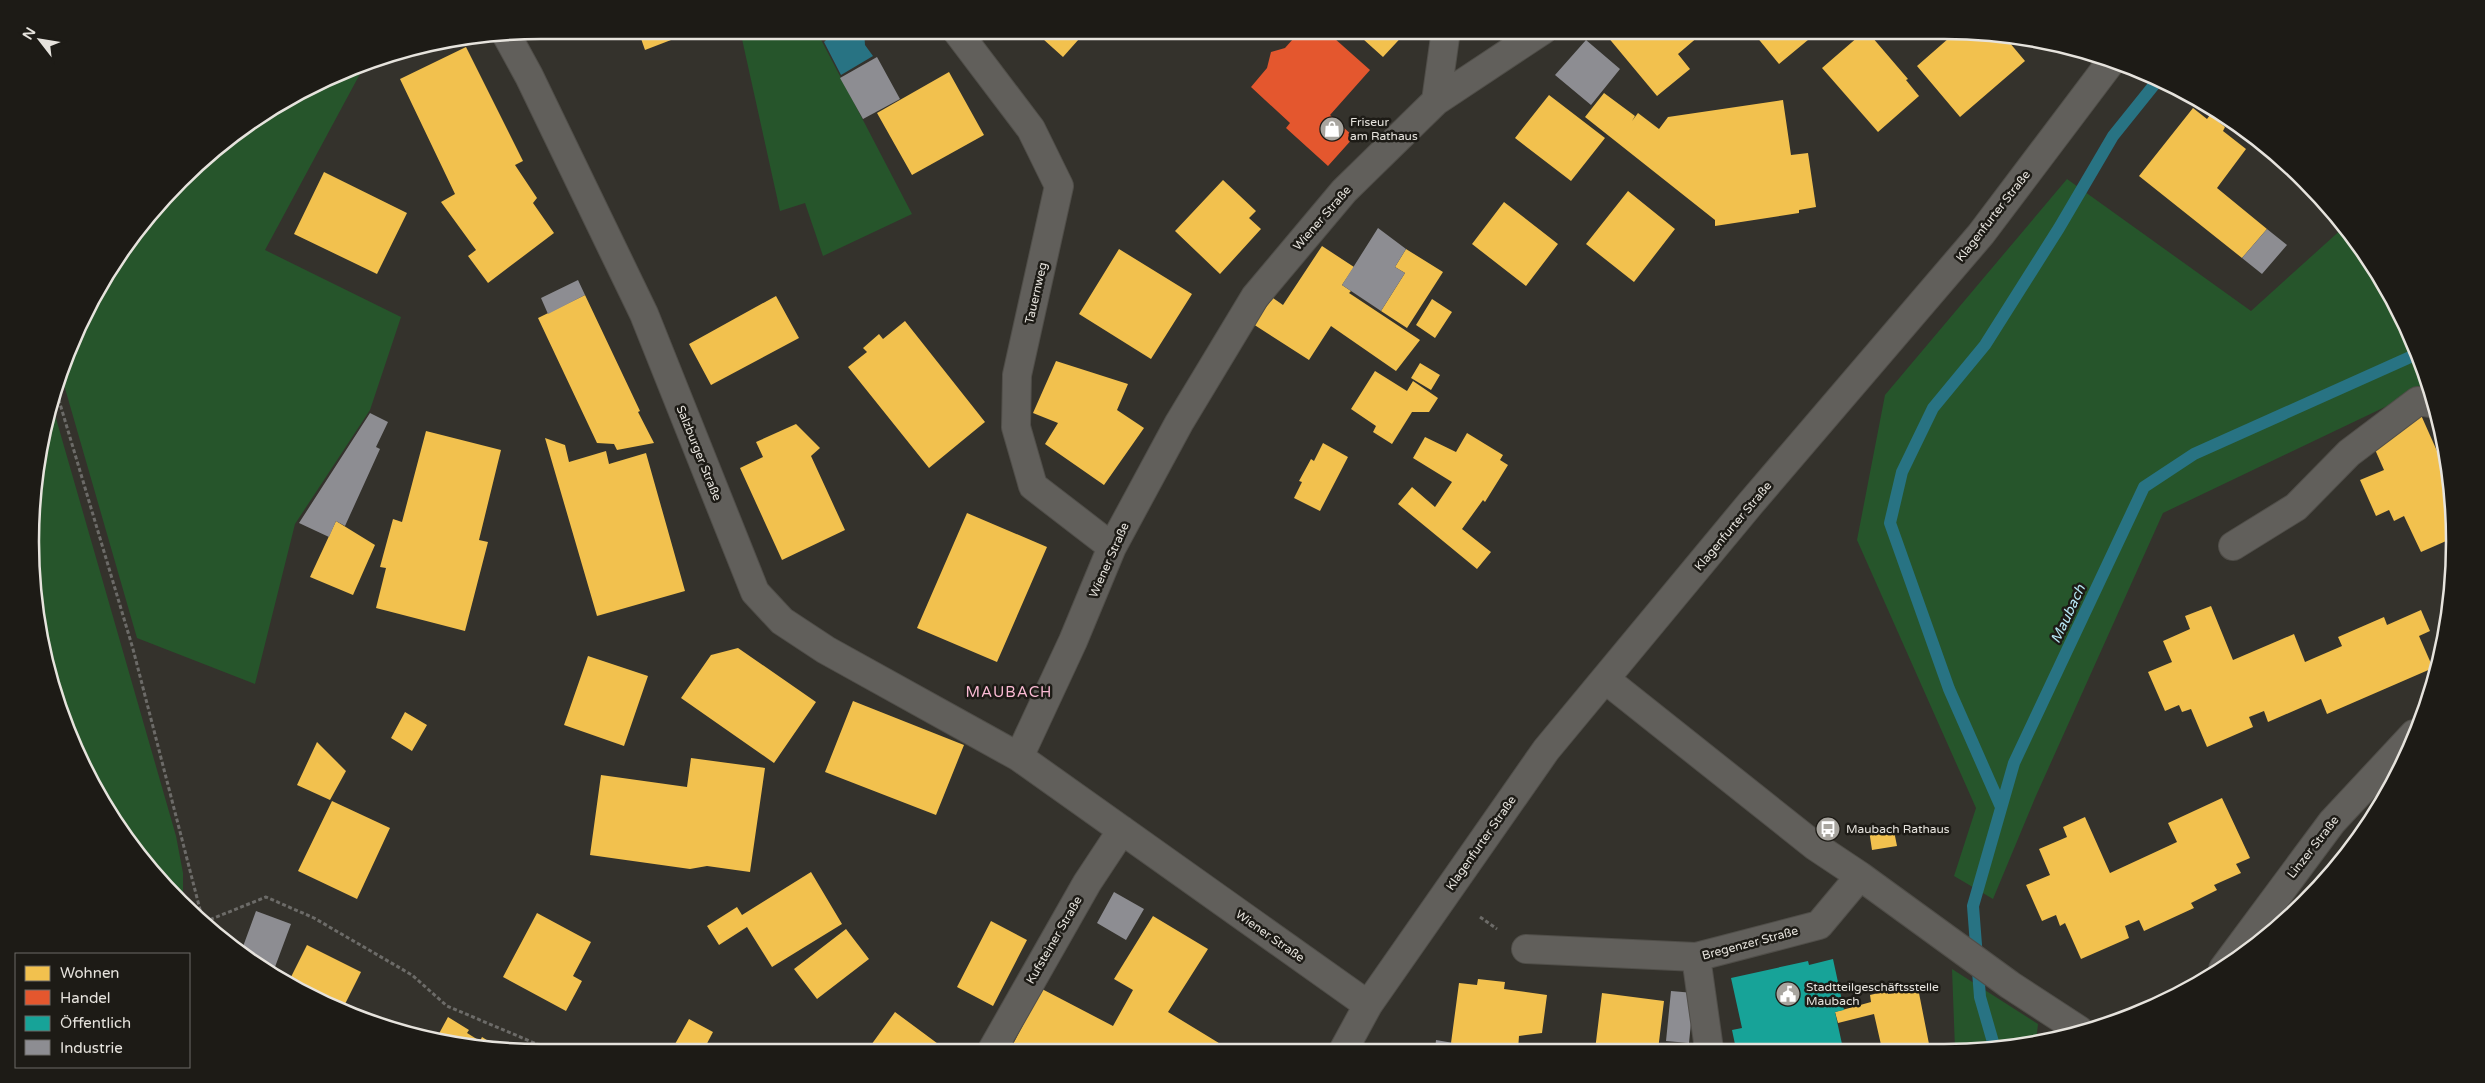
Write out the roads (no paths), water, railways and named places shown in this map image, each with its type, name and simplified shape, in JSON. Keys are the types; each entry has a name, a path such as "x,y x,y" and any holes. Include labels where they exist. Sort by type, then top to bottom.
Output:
{"street":[{"name":"Tauernweg","path":"963,39 1031,130 1059,186 1017,375 1016,427 1033,486 1112,547"},
{"path":"1436,101 1445,39"},
{"name":"Wiener Straße","path":"1368,1005 1019,757 1073,641 1112,547 1179,423 1255,297 1344,191 1436,101 1529,39"},
{"name":"Salzburger Straße","path":"509,40 529,76 644,314 755,592 782,621 826,650 1019,757"},
{"name":"Klagenfurter Straße","path":"1368,1005 1546,750 1750,504 1981,234 2108,66"},
{"path":"2233,546 2296,507 2349,453 2418,400 2426,402"},
{"path":"1605,679 1815,846 1860,876 2010,985 2065,1028"},
{"name":"Linzer Straße","path":"2235,951 2328,812 2404,743"},
{"name":"Kufsteiner Straße","path":"996,1044 1087,883 1122,830"},
{"name":"Bregenzer Straße","path":"1526,949 1696,957 1819,925 1860,876"},
{"path":"1696,957 1708,1044"},
{"path":"1347,1044 1368,1005"}],"water":[{"path":"827,39 865,39 865,45 873,56 841,75 824,42"}],"waterway":[{"path":"2001,807 1949,689 1890,523 1902,472 1933,408 1985,345 2059,228 2113,136 2154,85"},
{"name":"Maubach","path":"1993,1041 1980,997 1973,906 2014,763 2144,487 2194,454 2411,357"}],"place":[{"name":"Friseur am Rathaus","path":"1332,129"},
{"name":"Maubach Rathaus","path":"1828,829"},
{"name":"Stadtteilgeschäftsstelle Maubach","path":"1788,994"}],"district":[{"name":"MAUBACH","path":"1009,692"}]}
